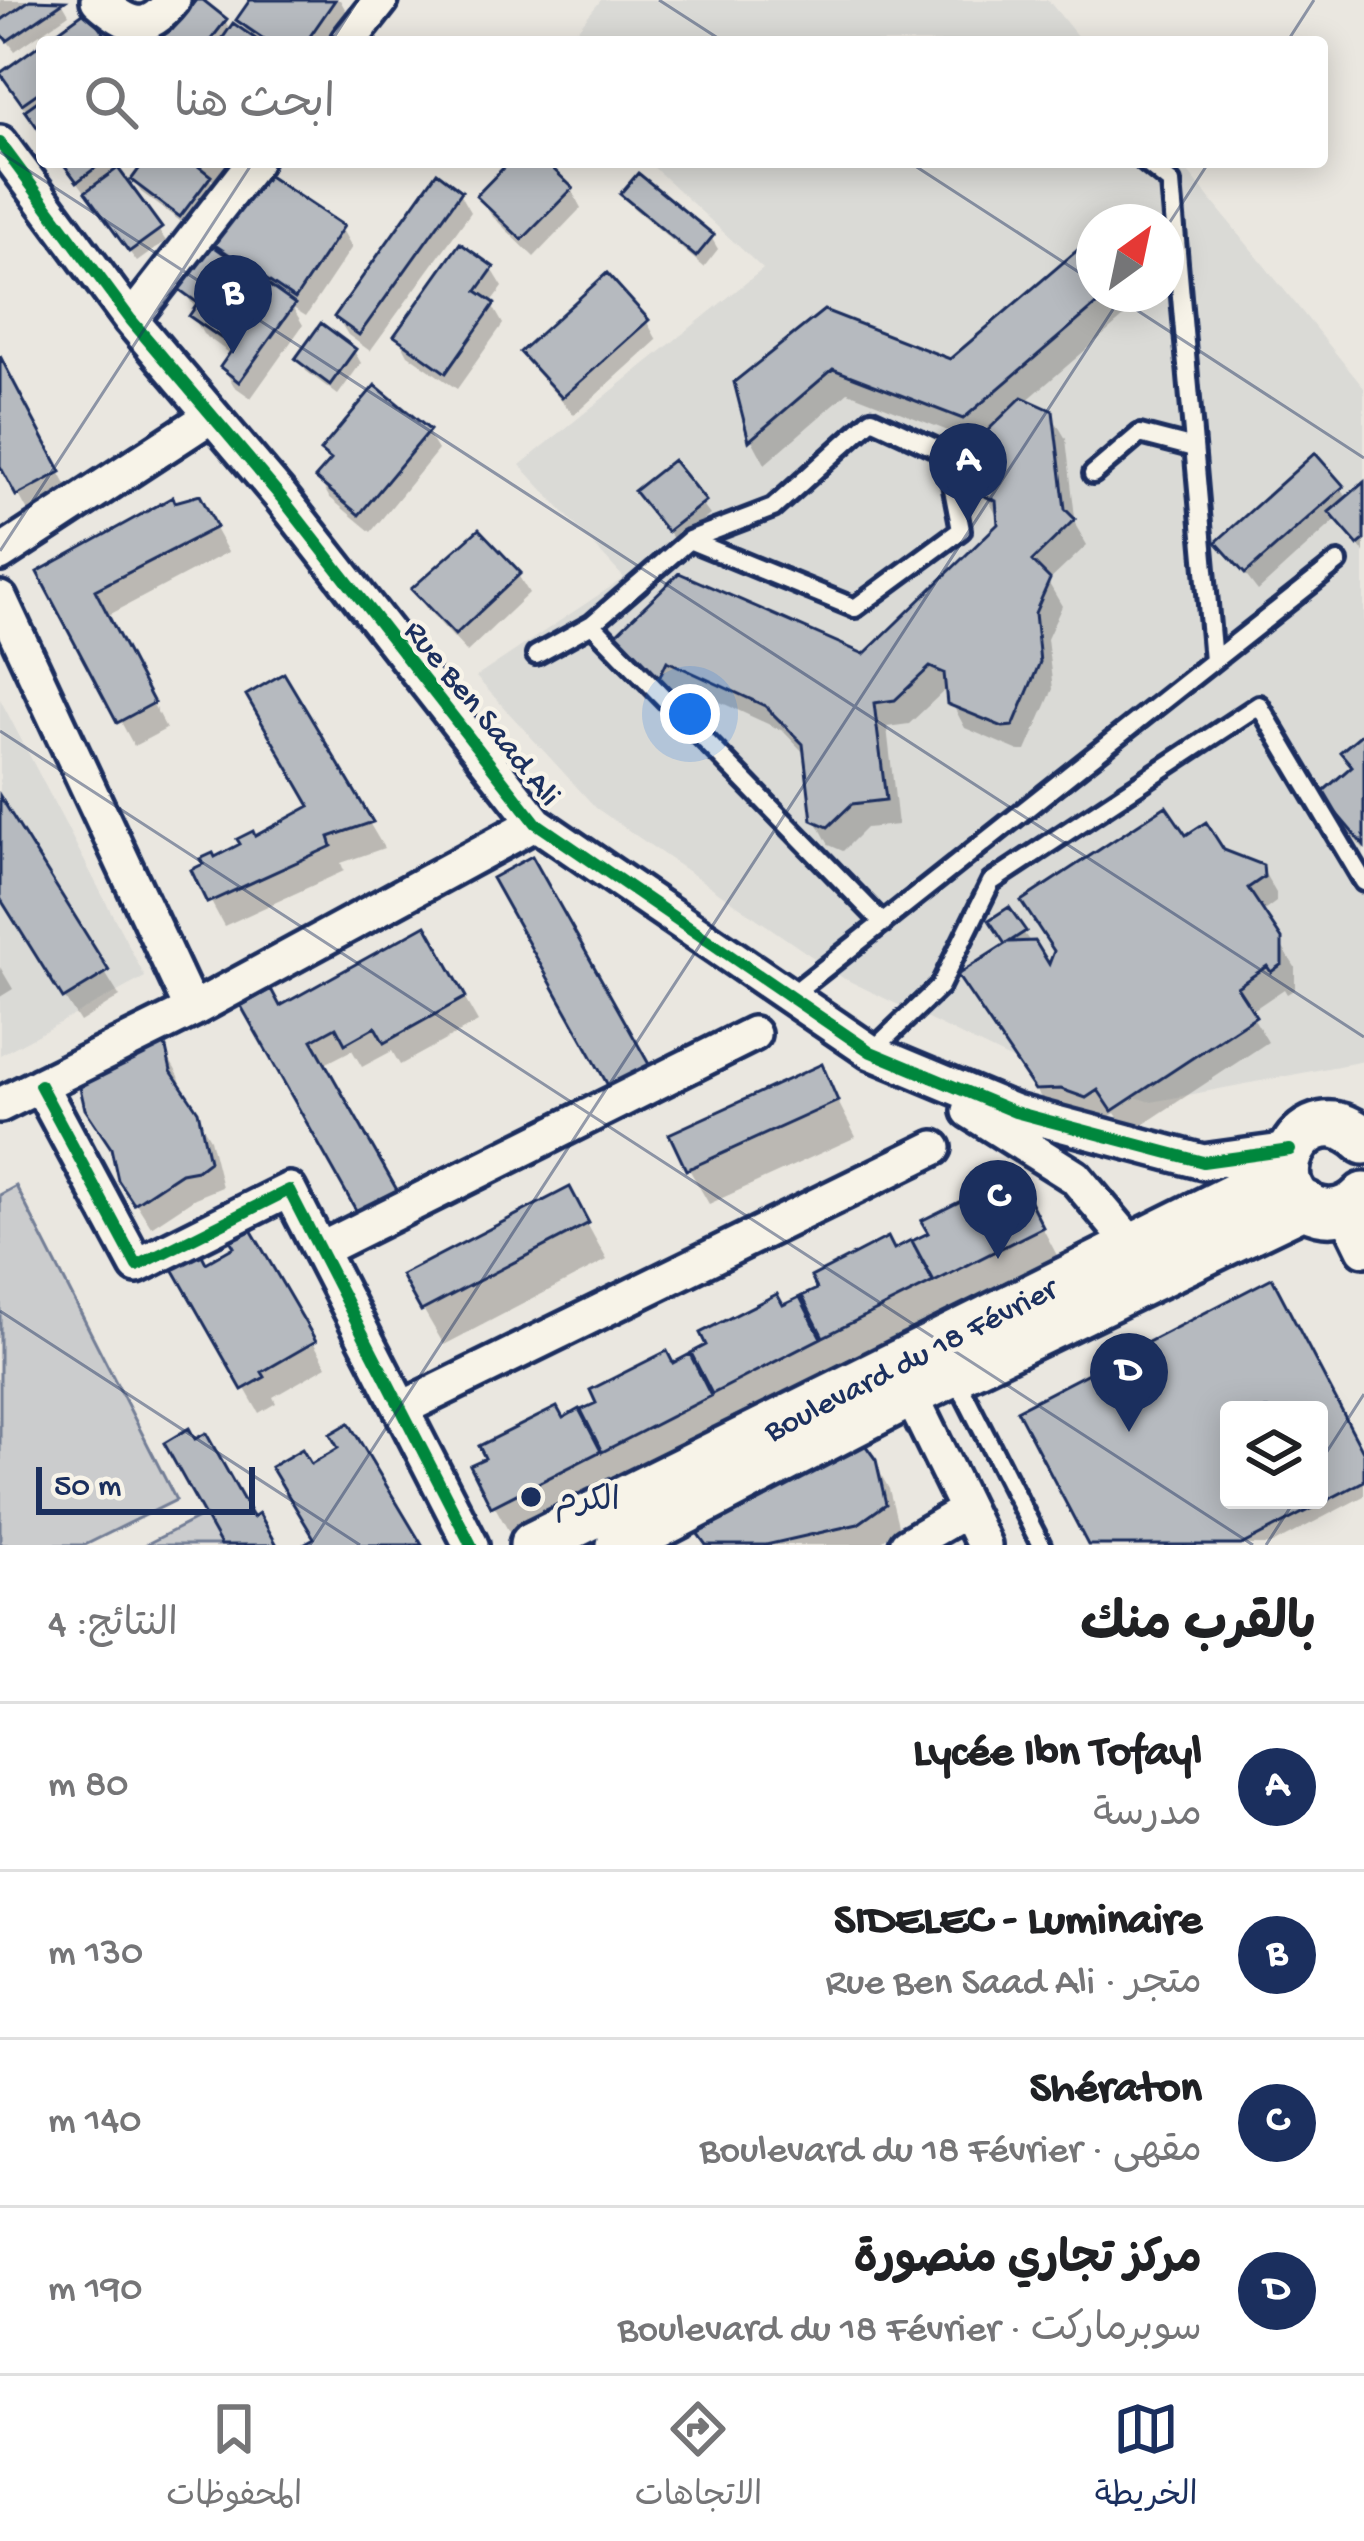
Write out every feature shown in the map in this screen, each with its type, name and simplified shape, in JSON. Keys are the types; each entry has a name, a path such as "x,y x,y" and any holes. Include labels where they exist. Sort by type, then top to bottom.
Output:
{"main road":[{"path":"1326,1197 1306,1132 1330,1125 1357,1128"},
{"name":"Boulevard du 18 Février","path":"533,1545 1132,1245 1326,1197"},
{"name":"Boulevard du 18 Février","path":"620,1545 910,1394 1326,1197"}],"street":[{"path":"98,0 124,20 141,25 153,21 173,0"},
{"path":"353,36 380,0"},
{"name":"Rue Ben Saad Ali","path":"0,143 131,320 281,497 536,823 871,1052 1015,1112 1326,1197"},
{"path":"131,320 249,168"},
{"path":"0,554 211,416"},
{"path":"0,599 192,1010"},
{"path":"0,1105 192,1010 536,823"},
{"path":"320,1250 753,1034"},
{"path":"871,1052 1075,1178 1132,1245"},
{"path":"40,1085 137,1266 289,1190 471,1545"},
{"path":"401,1409 934,1148"},
{"path":"910,1394 984,1545"},
{"path":"907,1545 967,1510"}],"lane":[{"path":"1152,168 1171,183 1213,661"},
{"path":"536,655 592,624 689,541 772,508 872,419 946,453 961,530 855,608 689,541"},
{"path":"1093,474 1140,434 1194,448"},
{"path":"790,996 1338,562"},
{"path":"592,624 883,923"},
{"path":"871,1052 940,986 991,882 1258,704 1364,882"},
{"path":"953,1373 1041,1545"}],"shaded area":[{"path":"601,0 1048,0 1077,36 572,36"},
{"path":"654,168 1185,168 1364,388 1364,1061 1152,1102 1016,1062 843,978 596,808 476,677 624,578 520,465 763,269"},
{"path":"0,699 145,977 0,1055"},
{"path":"16,1186 176,1500 85,1545 0,1545 0,1195"},
{"path":"208,1513 226,1545 145,1545"}],"building":[{"path":"30,0 65,1 7,41 0,32 0,21"},
{"path":"196,0 203,0 227,19 214,36 162,36 169,26 173,29"},
{"path":"250,0 335,0 310,36 259,36 236,20"},
{"path":"87,10 106,36 51,36"},
{"path":"233,23 251,36 224,36"},
{"path":"36,47 36,94 22,104 0,73"},
{"path":"36,102 36,126 25,110"},
{"path":"66,168 95,168 77,182"},
{"path":"118,168 162,228 129,252 85,192"},
{"path":"140,168 201,168 211,176 180,217 131,180"},
{"path":"503,168 552,168 573,188 522,240 476,196"},
{"path":"258,169 344,226 295,299 209,241"},
{"path":"437,172 462,191 359,335 334,317"},
{"path":"638,173 714,235 696,257 620,194"},
{"path":"209,243 295,304 239,382 220,367 234,347 189,316 198,303 177,288"},
{"path":"460,243 494,267 477,291 495,303 446,373 394,336"},
{"path":"1076,251 1076,312 1088,312 963,419 833,369 749,441 734,382 824,310 950,359"},
{"path":"607,273 649,320 562,398 520,352"},
{"path":"321,323 356,349 330,385 295,359"},
{"path":"0,356 61,472 16,496 0,466"},
{"path":"375,385 430,430 359,515 315,478 331,460 320,451"},
{"path":"1022,397 1053,411 1065,509 1075,519 1032,561 1050,579 1035,613 1040,662 1013,726 1003,727 947,704 944,673 930,667 895,700 874,703 886,800 852,804 828,827 812,820 803,744 765,706 667,661 658,680 615,635 679,573 864,654 998,524 996,501 982,495 976,442"},
{"path":"1315,453 1344,486 1245,574 1216,542"},
{"path":"673,460 706,501 667,532 634,491"},
{"path":"1364,482 1364,540 1358,545 1329,512"},
{"path":"200,495 217,527 95,590 154,703 117,723 37,572 173,497 175,502"},
{"path":"479,529 521,573 455,635 411,589"},
{"path":"284,673 373,822 329,837 332,846 207,903 191,870 203,864 200,859 213,853 215,857 240,844 237,839 253,831 255,836 310,806 246,695"},
{"path":"1364,732 1364,846 1320,794 1352,766 1340,752"},
{"path":"0,796 109,971 63,999 0,898"},
{"path":"1166,806 1186,835 1206,822 1224,850 1263,865 1264,877 1248,888 1282,939 1282,964 1271,972 1267,966 1237,987 1256,1016 1112,1111 1098,1090 1086,1098 1061,1089 1035,1090 957,975 1005,944 989,920 1009,907 1026,931 1009,942 1035,941 1049,964 1054,951 1021,901"},
{"path":"532,856 650,1066 610,1089 492,878"},
{"path":"426,925 466,997 384,1043 375,1027 345,1044 336,1027 312,1040 397,1190 357,1212 241,1006 271,989 280,1006"},
{"path":"154,1031 166,1048 171,1071 198,1111 209,1161 134,1204 118,1180 111,1148 85,1109 78,1079"},
{"path":"822,1064 838,1101 686,1170 669,1134"},
{"path":"999,1182 1005,1194 1022,1185 1043,1227 934,1282 912,1241 928,1233 921,1221"},
{"path":"570,1187 589,1223 421,1311 401,1275"},
{"path":"246,1221 316,1341 262,1372 265,1377 242,1390 172,1267 200,1251 206,1263 234,1247 226,1233"},
{"path":"888,1237 894,1249 911,1240 933,1282 823,1337 802,1296 817,1289 811,1277"},
{"path":"1272,1278 1364,1453 1364,1481 1328,1500 1328,1401 1220,1401 1220,1509 1310,1509 1241,1545 1088,1545 1017,1410"},
{"path":"777,1294 783,1305 800,1297 821,1338 712,1394 691,1353 706,1345 700,1333"},
{"path":"667,1351 673,1363 690,1354 711,1396 602,1452 581,1410 596,1403 590,1390"},
{"path":"557,1407 563,1418 579,1409 601,1451 491,1507 470,1465 485,1458 479,1446"},
{"path":"349,1423 422,1545 302,1545 314,1538 271,1467 302,1449 311,1464 338,1448 330,1434"},
{"path":"189,1428 195,1439 206,1433 253,1517 259,1513 277,1545 221,1545 164,1443"},
{"path":"858,1435 876,1460 886,1504 858,1524 766,1545 706,1545 692,1526"}],"cycle path":[{"path":"0,143 131,320 281,497 536,823 871,1052 1015,1112 1203,1162 1290,1150"},
{"path":"40,1085 137,1266 289,1190 471,1545"}],"place":[{"name":"SIDELEC - Luminaire","path":"233,354"},
{"name":"Lycée Ibn Tofayl","path":"968,522"},
{"name":"Shératon","path":"998,1259"},
{"name":"مركز تجاري منصورة","path":"1129,1432"},
{"name":"الكرم","path":"531,1497"}]}
